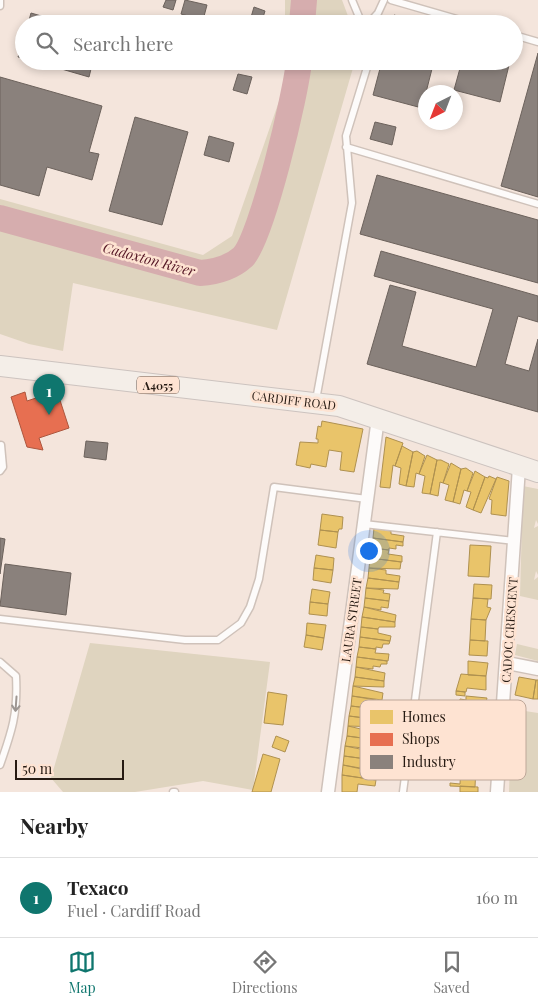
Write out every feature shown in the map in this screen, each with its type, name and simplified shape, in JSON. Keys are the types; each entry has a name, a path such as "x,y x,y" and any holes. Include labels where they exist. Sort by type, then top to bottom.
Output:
{"main road":[{"name":"CARDIFF ROAD","path":"0,353 40,370"},
{"name":"CARDIFF ROAD","path":"0,366 132,383 316,402 378,418 529,470"}],"street":[{"name":"LAURA STREET","path":"328,792 378,418"},
{"name":"CADOC CRESCENT","path":"504,700 514,541 529,470"},
{"path":"507,663 538,669"}],"lane":[{"path":"0,0 0,6"},
{"path":"352,0 358,15"},
{"path":"377,15 384,0"},
{"path":"391,0 443,15"},
{"path":"523,38 538,42"},
{"path":"316,402 350,221 352,186 346,147 348,126 365,70"},
{"path":"346,147 538,204"},
{"path":"0,471 3,467 1,445"},
{"path":"0,619 185,640 218,640 240,623 250,607 259,579 274,487 367,499"},
{"path":"364,524 514,541"},
{"path":"415,700 437,532"},
{"path":"0,662 16,676 17,698 15,724 0,765"}],"shaded area":[{"path":"285,0 342,0 348,15 285,15"},
{"path":"285,70 352,70 277,330 73,283 63,351 29,344 0,334 0,199 203,255 232,236 285,84"},
{"path":"523,486 538,489 538,524 536,520 534,528 538,526 538,575 536,571 534,580 538,577 538,600 520,596"},
{"path":"90,643 270,662 253,790 203,781 135,792 63,792 51,778"},
{"path":"517,644 538,649 538,661 515,655"},
{"path":"526,711 538,713 538,792 509,792 509,780 526,780"}],"building: Homes":[{"path":"322,421 363,429 354,472 340,470 342,452 329,450 326,467 311,464 310,468 296,465 300,442 318,443 318,439 316,439 318,426 321,427"},
{"path":"386,437 403,443 395,466 393,465 390,488 380,487"},
{"path":"402,446 413,452 406,486 399,484 401,468 395,466"},
{"path":"417,451 425,456 419,474 416,473 414,487 406,486 413,452"},
{"path":"427,455 437,460 430,494 422,493 425,476 419,474"},
{"path":"437,460 449,464 443,483 440,482 438,496 430,494"},
{"path":"451,463 461,469 453,502 445,500 449,485 443,483"},
{"path":"466,468 473,473 467,491 464,490 460,504 453,502 461,469"},
{"path":"475,471 485,477 473,510 466,507 471,492 467,491"},
{"path":"489,476 496,479 481,513 473,510 485,477 488,478"},
{"path":"497,477 509,481 506,516 491,514 492,500 489,499"},
{"path":"322,514 343,517 342,529 339,529 338,532 320,530"},
{"path":"374,528 404,536 403,542 373,538"},
{"path":"320,530 338,532 336,548 318,545"},
{"path":"373,538 403,542 403,546 396,545 396,549 389,548 389,550 372,548"},
{"path":"470,545 491,546 489,577 468,576"},
{"path":"372,548 389,550 388,554 402,556 402,562 370,558"},
{"path":"316,555 334,558 333,570 314,568"},
{"path":"370,558 401,562 400,569 369,568"},
{"path":"314,568 333,570 331,583 313,580"},
{"path":"369,568 386,570 386,574 400,576 399,582 368,578"},
{"path":"368,578 399,582 398,589 366,588"},
{"path":"474,584 492,585 491,599 473,598"},
{"path":"366,588 384,590 383,593 390,594 389,601 365,598"},
{"path":"312,589 330,592 328,604 310,602"},
{"path":"365,598 389,601 388,608 381,607 381,610 364,607"},
{"path":"473,598 488,599 487,607 491,608 486,620 471,619"},
{"path":"310,602 328,604 327,616 309,614"},
{"path":"364,607 396,615 395,622 362,617"},
{"path":"362,617 395,622 395,627 379,627 378,629 361,627"},
{"path":"471,619 486,620 485,641 470,640"},
{"path":"307,623 326,625 324,638 306,635"},
{"path":"361,627 378,629 378,633 391,636 390,641 360,637"},
{"path":"306,635 324,638 322,650 304,647"},
{"path":"360,637 390,641 389,644 383,644 382,648 359,647"},
{"path":"470,640 488,641 487,656 469,655"},
{"path":"359,647 376,649 375,653 389,654 388,661 357,657"},
{"path":"357,657 387,661 387,664 381,664 380,667 373,666 373,669 356,667"},
{"path":"468,661 488,663 486,676 468,675"},
{"path":"356,667 385,673 384,681 355,677"},
{"path":"461,674 486,676 486,690 467,688 466,692 456,691"},
{"path":"355,677 384,681 384,687 353,686"},
{"path":"519,677 536,680 533,699 515,695"},
{"path":"536,680 538,680 538,699 533,699"},
{"path":"353,686 383,693 382,700 352,696"},
{"path":"456,691 465,692 465,696 456,695"},
{"path":"268,692 287,695 283,725 264,723"},
{"path":"352,696 376,700 360,700 360,707 351,706"},
{"path":"466,696 487,698 487,700 466,700"},
{"path":"351,706 360,707 360,717 349,716"},
{"path":"349,716 360,717 360,726 348,726"},
{"path":"348,726 360,729 360,738 347,736"},
{"path":"276,736 289,741 285,752 272,747"},
{"path":"347,736 360,738 360,748 345,746"},
{"path":"345,746 360,749 360,758 344,756"},
{"path":"263,754 280,759 271,792 252,792"},
{"path":"344,756 360,758 360,768 343,765"},
{"path":"343,765 360,769 360,778 342,775"},
{"path":"342,775 360,778 360,780 376,780 375,786 358,784 357,792 342,792"},
{"path":"460,780 475,780 475,787 450,786 450,783 460,784"},
{"path":"460,786 478,787 478,792 460,792"}],"building: Shops":[{"path":"57,391 69,428 39,438 43,450 27,447 11,397 25,392 27,401"}],"building: Industry":[{"path":"166,0 176,0 173,10 163,7"},
{"path":"185,0 207,5 204,15 181,14"},
{"path":"254,7 265,11 264,15 252,15"},
{"path":"538,53 538,197 501,186"},
{"path":"65,70 91,70 89,77"},
{"path":"380,70 432,70 428,85 418,85 418,107 373,95"},
{"path":"460,70 508,70 500,102 463,92 463,85 455,85"},
{"path":"238,74 252,77 247,94 233,90"},
{"path":"0,77 102,106 89,152 99,154 92,180 47,167 39,196 0,185"},
{"path":"135,117 188,132 162,225 109,211"},
{"path":"375,122 396,127 392,145 370,139"},
{"path":"209,136 234,143 229,162 204,155"},
{"path":"377,175 538,220 538,283 360,234"},
{"path":"381,251 538,296 538,322 518,316 505,364 529,371 538,339 538,412 367,364 390,285 416,292 402,346 476,367 493,309 374,276"},
{"path":"86,441 108,443 106,460 84,457"},
{"path":"0,538 5,539 0,574"},
{"path":"5,564 71,573 66,615 0,606"}],"waterway":[{"name":"Cadoxton River","path":"303,15 304,0"},
{"name":"Cadoxton River","path":"0,218 200,273 212,272 228,267 243,257 251,244 259,223 277,164 298,70"}],"place":[{"name":"Texaco","path":"49,415"}]}
